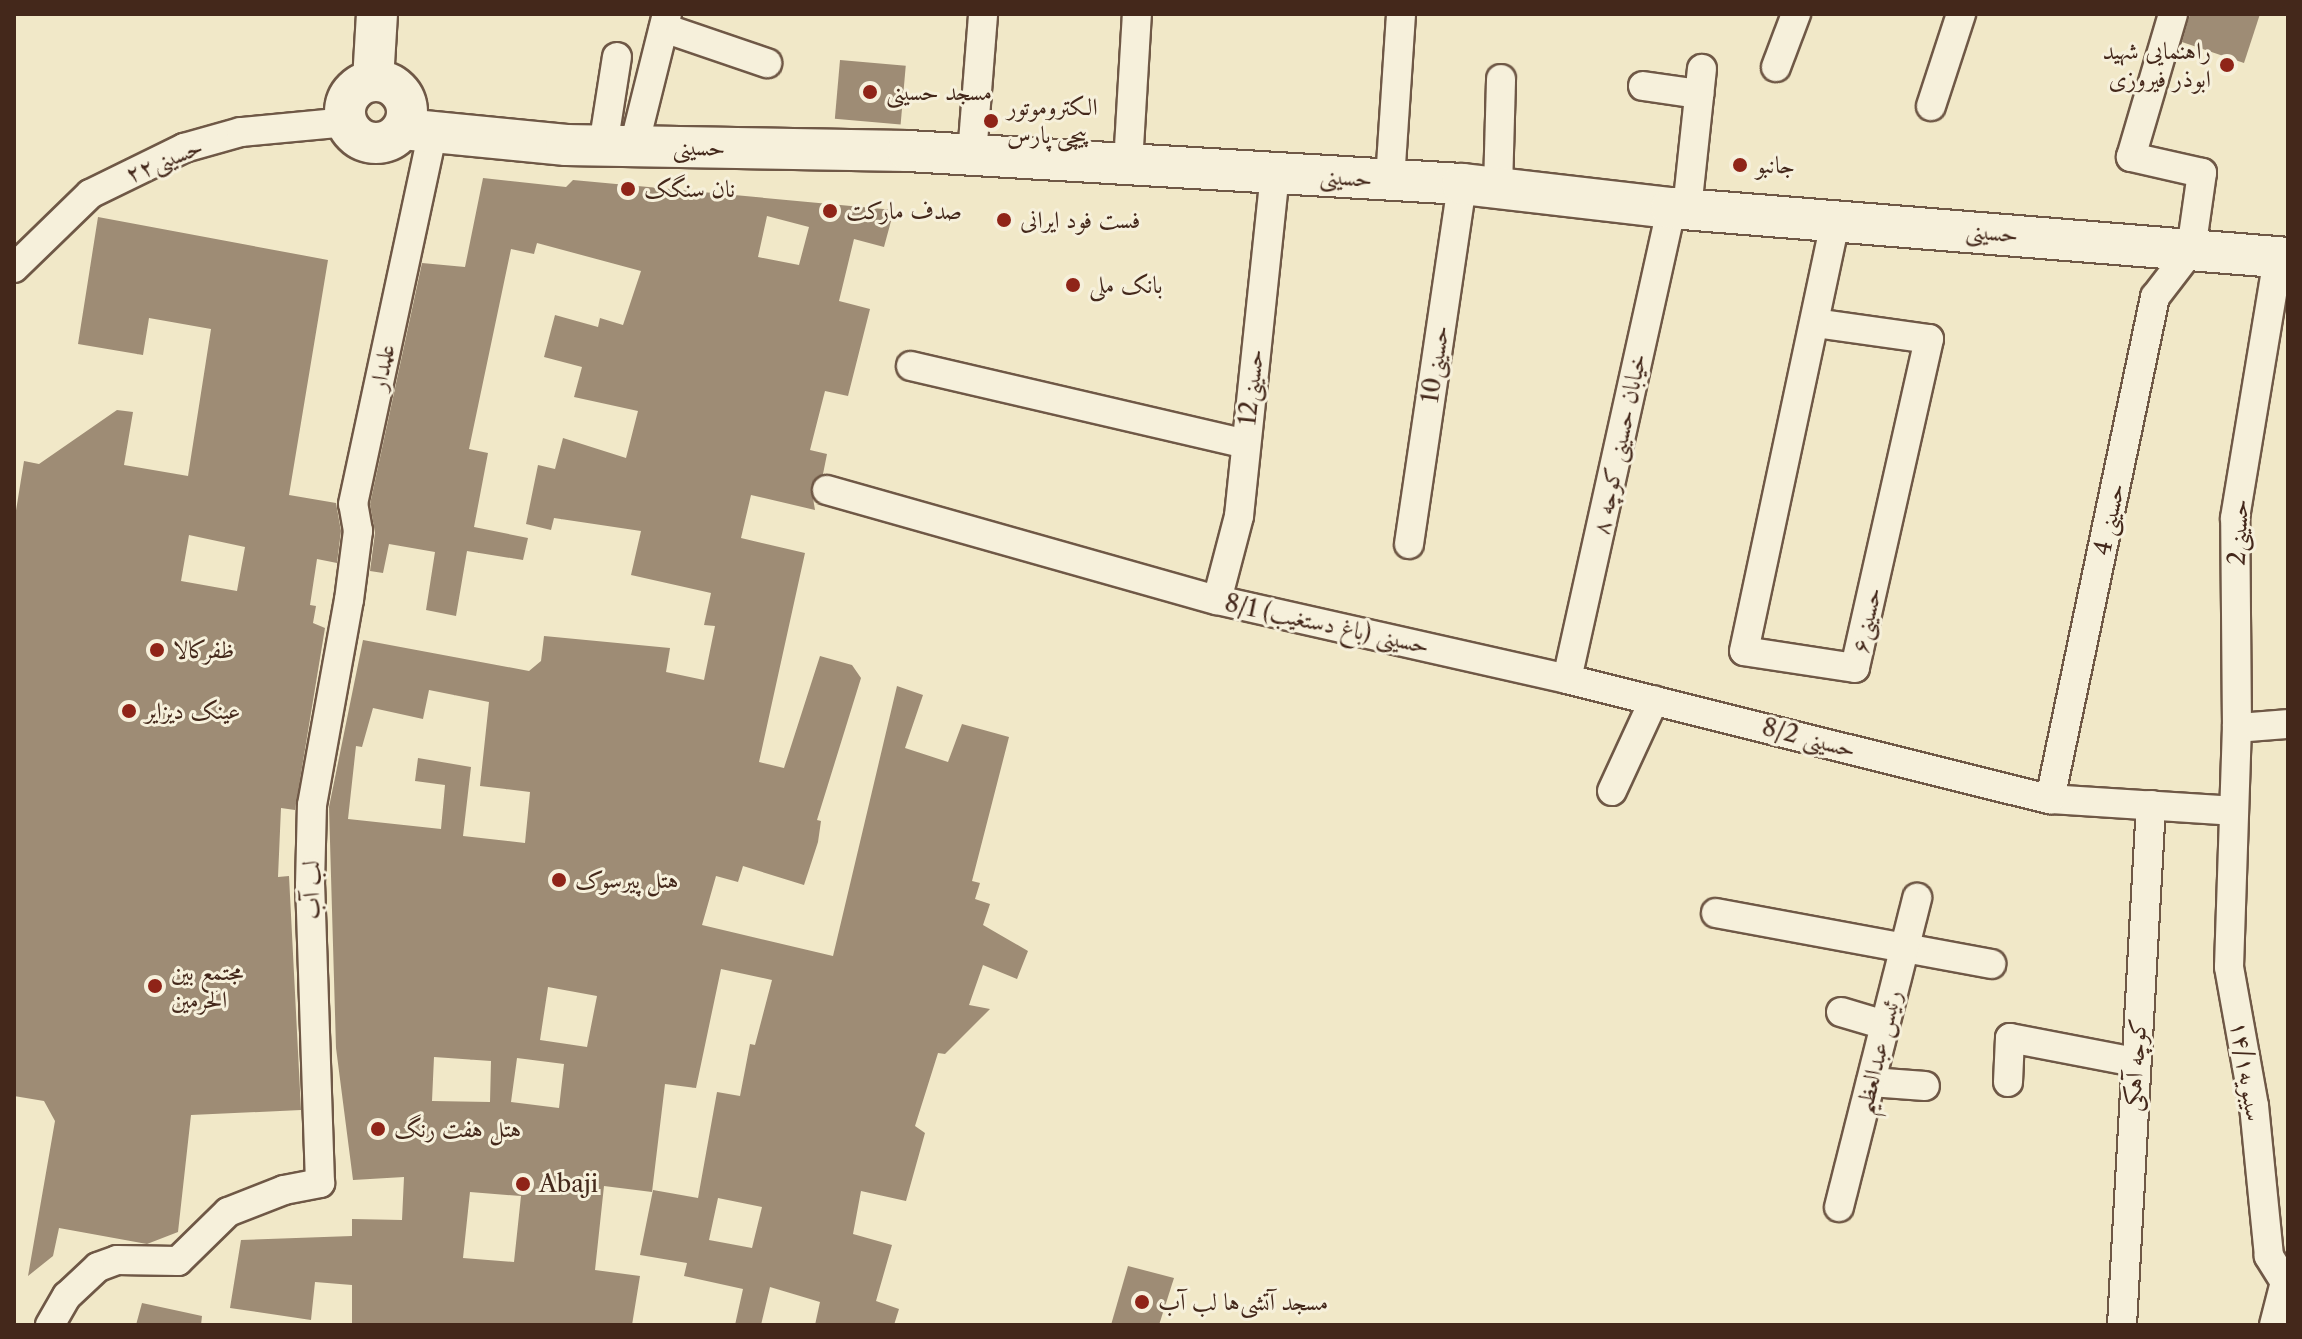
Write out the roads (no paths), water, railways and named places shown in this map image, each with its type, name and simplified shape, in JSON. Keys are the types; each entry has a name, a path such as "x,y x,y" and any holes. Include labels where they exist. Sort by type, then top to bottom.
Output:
{"street":[{"path":"373,81 377,14"},
{"path":"972,155 983,14"},
{"path":"1128,164 1137,14"},
{"path":"1390,180 1401,14"},
{"path":"1776,67 1796,14"},
{"path":"1931,106 1961,14"},
{"path":"2173,14 2131,157 2202,173 2191,250"},
{"path":"618,146 665,21 767,63"},
{"path":"617,57 618,146"},
{"name":"حسینی10","path":"1409,544 1501,79"},
{"path":"373,81 400,92 417,132 373,143 352,132 347,122 347,100 373,81"},
{"name":"خیابان حسینی کوچه ۸","path":"1567,679 1679,209 1700,82 1643,86"},
{"name":"حسینی۲۲","path":"19,254 90,194 184,148 241,132 347,122"},
{"name":"حسینی","path":"417,132 618,146 972,155 1275,172 1480,186 1679,209 1836,218 2283,257"},
{"name":"علمدار","path":"349,600 358,531 353,504 417,132"},
{"name":"حسینی12","path":"1217,600 1239,516 1275,172"},
{"name":"حسینی۶","path":"1815,323 1929,339 1855,668 1744,651 1836,218"},
{"name":"حسینی 4","path":"2050,799 2155,297 2191,250"},
{"name":"حسینی2","path":"2234,811 2237,728 2235,518 2283,257"},
{"path":"911,366 1245,444"},
{"name":"8/1 حسینی (باغ دستغیب)","path":"827,490 1217,600 1567,679"},
{"name":"لب آب","path":"50,1325 82,1278 98,1267 117,1260 178,1261 228,1212 284,1190 320,1183 310,838 318,758 349,600"},
{"name":"8/2 حسینی","path":"1567,679 2050,799 2234,811"},
{"path":"1612,791 1654,700"},
{"path":"2237,728 2288,724"},
{"name":"کوچه آهکی","path":"2122,1325 2151,805"},
{"name":"سیبویه۱۴/۱","path":"2234,811 2229,967 2254,1106 2269,1256 2285,1282 2274,1325"},
{"name":"رئیس عبدالعظیم","path":"1839,1207 1917,898"},
{"path":"1716,913 1991,964"},
{"path":"1841,1012 1885,1025"},
{"path":"2008,1082 2010,1038 2135,1062"},
{"path":"1871,1082 1925,1086"}],"place":[{"name":"راهنمایی شهید ابوذر فیروزی","path":"2227,65"},
{"name":"مسجد حسینی","path":"870,92"},
{"name":"الکتروموتور پیچی پارس","path":"991,121"},
{"name":"جانبو","path":"1740,165"},
{"name":"نان سنگک","path":"628,189"},
{"name":"صدف مارکت","path":"830,211"},
{"name":"فست فود ایرانی","path":"1004,220"},
{"name":"بانک ملی","path":"1073,285"},
{"name":"ظفرکالا","path":"157,650"},
{"name":"عینک دیزایر","path":"129,711"},
{"name":"هتل پیرسوک","path":"559,880"},
{"name":"مجتمع بین الحرمین","path":"155,986"},
{"name":"هتل هفت رنگ","path":"378,1129"},
{"name":"Abaji","path":"523,1184"},
{"name":"مسجد آتشی‌ها لب آب","path":"1142,1302"}]}
